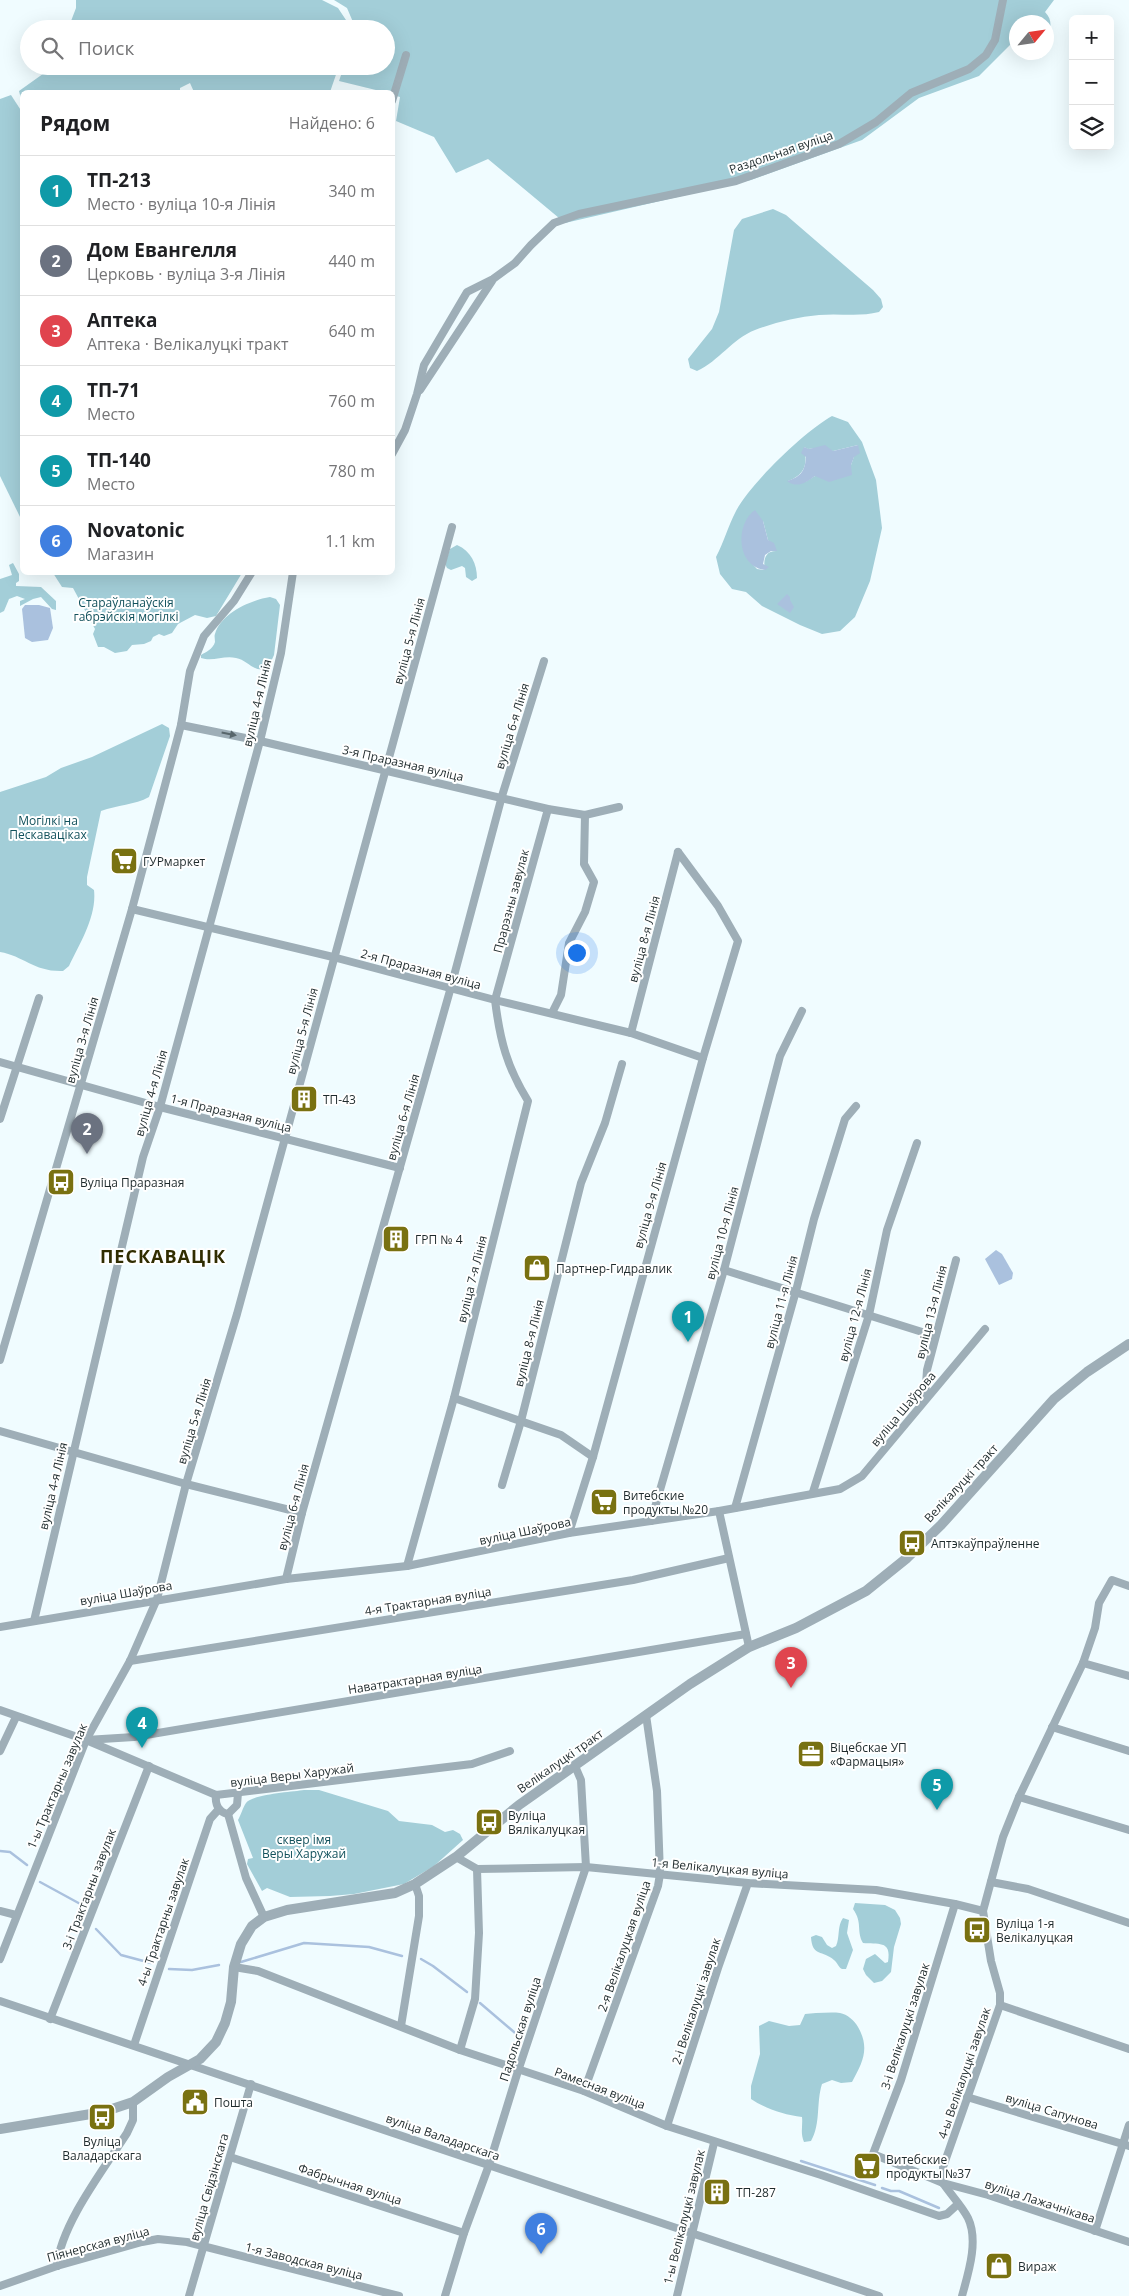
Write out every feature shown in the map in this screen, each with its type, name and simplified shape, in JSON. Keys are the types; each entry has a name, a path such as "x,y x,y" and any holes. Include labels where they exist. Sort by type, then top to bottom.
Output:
{"street":[{"name":"Раздольная вуліца","path":"493,279 515,264 531,244 554,223 579,214 736,181 838,144 876,122 911,93 968,69 986,54 995,40 1003,0"},
{"path":"395,91 406,55"},
{"path":"395,448 405,430 418,394 424,365 450,324 467,292 493,279"},
{"path":"418,394 493,279"},
{"name":"вуліца 5-я Лінія","path":"156,1599 186,1484 237,1314 452,527"},
{"name":"вуліца 3-я Лінія","path":"0,1360 132,909 181,725 190,672 204,636 234,601 250,575"},
{"name":"вуліца 4-я Лінія","path":"34,1621 143,1157 160,1106 260,741 281,653 293,575"},
{"name":"вуліца 6-я Лінія","path":"286,1579 302,1513 451,988 502,796 544,661"},
{"name":"3-я Праразная вуліца","path":"181,725 502,796 548,809 585,814 620,807"},
{"name":"Прарэзны завулак","path":"495,1000 548,809"},
{"path":"552,1013 561,995 569,943 585,912 594,882 584,864 585,814"},
{"name":"вуліца 8-я Лінія","path":"631,1033 678,852 718,906 738,941"},
{"name":"2-я Праразная вуліца","path":"132,909 334,957 495,1000 631,1033 702,1058"},
{"name":"вуліца 9-я Лінія","path":"569,1534 593,1458 702,1058 738,941"},
{"path":"0,1119 39,998"},
{"name":"вуліца 7-я Лінія","path":"407,1566 454,1398 528,1101 513,1076 507,1059 495,1000"},
{"name":"вуліца 10-я Лінія","path":"651,1521 724,1270 780,1056 802,1011"},
{"name":"1-я Праразная вуліца","path":"0,1062 160,1106 400,1168"},
{"name":"вуліца 8-я Лінія","path":"502,1485 521,1421 581,1183 604,1123 622,1064"},
{"name":"вуліца 11-я Лінія","path":"735,1508 796,1292 814,1219 845,1119 856,1106"},
{"name":"вуліца 12-я Лінія","path":"813,1492 869,1315 887,1230 917,1143"},
{"name":"вуліца 13-я Лінія","path":"924,1400 935,1336 956,1260"},
{"path":"724,1270 935,1336"},
{"name":"вуліца Шаўрова","path":"0,1627 156,1599 286,1579 407,1566 569,1534 719,1511 813,1492 840,1489 862,1476 985,1328"},
{"name":"Велікалуцкі тракт","path":"0,2129 103,2112 133,2102 168,2077 190,2066 210,2050 222,2031 231,2002 237,1953 252,1926 264,1917 281,1911 395,1893 415,1884 456,1857 519,1805 690,1684 749,1648 796,1628 842,1605 891,1572 940,1525 1054,1399 1074,1382 1129,1344"},
{"path":"454,1398 561,1435 593,1458"},
{"path":"0,1431 186,1484 302,1513"},
{"path":"719,1511 749,1648"},
{"name":"4-я Трактарная вуліца","path":"130,1661 633,1580 729,1558"},
{"name":"4-ы Велікалуцкі завулак","path":"943,2183 943,2167 1000,2005 1000,1993 991,1961 983,1911 1003,1838 1019,1797 1083,1664 1095,1628 1099,1603 1112,1580 1129,1586"},
{"name":"1-ы Трактарны завулак","path":"0,1959 86,1740 130,1661 156,1599"},
{"name":"Наватрактарная вуліца","path":"86,1740 134,1736 746,1634"},
{"path":"1083,1664 1129,1676"},
{"name":"вуліца Веры Харужай","path":"0,1710 86,1740 216,1795 472,1764 510,1751"},
{"name":"2-я Велікалуцкая вуліца","path":"584,2091 658,1886 660,1874 657,1791 646,1715"},
{"path":"0,1751 16,1717"},
{"path":"1052,1727 1129,1751"},
{"name":"3-і Трактарны завулак","path":"50,2019 149,1766"},
{"name":"Падольская вуліца","path":"445,2296 464,2233 489,2165 518,2071 586,1867 581,1780 575,1766"},
{"path":"228,1814 238,1805 238,1793"},
{"path":"216,1795 219,1809 222,1813 228,1814"},
{"path":"1019,1797 1129,1830"},
{"name":"4-ы Трактарны завулак","path":"134,2045 210,1819 219,1809"},
{"path":"228,1814 246,1878 264,1917"},
{"path":"456,1857 477,1869 479,1933 475,1999 460,2050"},
{"name":"1-я Велікалуцкая вуліца","path":"477,1869 586,1867 748,1883 876,1890 983,1911"},
{"path":"991,1882 1028,1889 1129,1923"},
{"name":"2-і Велікалуцкі завулак","path":"667,2126 718,1968 748,1883"},
{"path":"402,2026 419,1916 419,1896 415,1884"},
{"name":"3-і Велікалуцкі завулак","path":"872,2154 901,2080 955,1904"},
{"path":"0,1911 16,1915"},
{"name":"Рамесная вуліца","path":"234,1967 258,1971 460,2050 518,2071 584,2091 667,2126 714,2143 821,2175 939,2216 947,2214 958,2204"},
{"name":"вуліца Валадарскага","path":"0,2001 879,2296"},
{"path":"1000,2005 1129,2049"},
{"name":"вуліца Свідзінскага","path":"189,2296 251,2084"},
{"name":"вуліца Сапунова","path":"967,2096 1126,2146"},
{"path":"57,2266 58,2257 71,2222 127,2134 133,2120 133,2102"},
{"path":"1095,2231 1126,2146 1129,2126"},
{"name":"1-ы Велікалуцкі завулак","path":"677,2296 714,2143"},
{"name":"вуліца Лажачнікава","path":"872,2154 943,2183 988,2195 1129,2242"},
{"name":"Фабрычная вуліца","path":"230,2157 464,2233"},
{"path":"943,2183 969,2219 972,2232 971,2256 962,2296"},
{"name":"Піянерская вуліца","path":"0,2286 57,2266 142,2242 158,2239 187,2242 204,2247"},
{"name":"1-я Заводская вуліца","path":"204,2247 399,2296"}],"green space":[{"path":"76,0 322,0 338,8 346,20 71,20 76,8"},
{"path":"334,0 1054,0 1045,12 1048,15 1009,15 1009,46 979,76 919,98 862,140 751,180 565,223 488,159 456,173 434,137 396,121 400,97 395,96 395,90 376,90 339,81 341,75 395,75 395,20 352,20 347,8"},
{"path":"41,75 336,75 331,90 193,90 190,83 180,88 180,90 20,90"},
{"path":"11,95 20,109 20,517 0,476 0,99"},
{"path":"773,209 786,215 873,290 881,299 883,307 879,312 857,315 811,316 755,330 732,344 705,367 697,371 690,368 688,359 712,329 719,312 734,230 742,219"},
{"path":"832,416 848,422 862,442 876,480 882,528 870,581 855,617 840,631 822,634 762,606 746,592 732,589 720,574 716,557 736,511 753,487 779,459","holes":["858,445 851,465 815,476 805,482 788,481 798,476 804,468 806,459 804,447 833,451","763,521 768,540 776,551 767,554 764,563 765,570 757,569 746,557"]},
{"path":"457,545 472,558 477,578 472,581 466,577 465,568 462,566 451,570 445,564 450,549"},
{"path":"13,563 19,574 19,581 16,583 16,586 41,587 56,601 56,610 52,609 41,597 20,606 20,601 25,599 17,596 9,599 4,611 0,613 0,579 12,575 9,565"},
{"name":"Стараўланаўскія габрэйскія могілкі","path":"54,575 241,575 216,616 207,618 195,615 178,624 172,633 164,636 159,634 153,637 151,641 132,645 127,651 115,653 104,647 98,647 93,634 95,629 73,588 62,587"},
{"path":"270,597 276,599 280,605 274,655 268,668 255,668 240,659 232,657 201,658 201,655 213,647 215,635 223,620 246,604"},
{"name":"Могілкі на Пескаваціках","path":"162,724 169,728 170,736 149,797 138,802 101,811 87,877 87,885 94,890 93,910 87,929 69,966 63,971 53,971 0,952 0,792 46,777 61,768 92,757"},
{"name":"сквер імя Веры Харужай","path":"304,1790 319,1790 388,1811 399,1821 432,1825 445,1832 453,1830 460,1834 463,1840 434,1866 404,1884 354,1894 330,1896 290,1897 267,1888 262,1891 247,1864 248,1859 253,1858 238,1820 246,1803 256,1797"},
{"path":"855,1903 885,1905 895,1910 900,1918 901,1924 894,1947 891,1972 882,1981 874,1983 863,1969 866,1959 875,1954 885,1963 888,1962 888,1950 886,1946 863,1943 858,1919 853,1909"},
{"path":"843,1918 849,1920 847,1933 853,1950 846,1969 842,1969 830,1957 813,1948 811,1937 816,1935 822,1937 827,1945 832,1948 836,1946"},
{"path":"840,2013 850,2018 857,2025 862,2035 864,2055 852,2082 841,2083 832,2080 822,2084 816,2128 811,2141 804,2142 802,2117 775,2111 757,2103 751,2099 751,2086 760,2054 759,2026 769,2021 789,2026 800,2025 805,2014"}],"shaded area":[{"path":"825,445 833,451 858,445 860,453 854,457 851,465 852,475 829,482 815,476 798,485 787,481 798,476 803,470 806,457 801,453 804,447 809,449"},
{"path":"755,510 763,521 768,540 774,543 777,551 771,551 765,555 763,564 769,567 765,570 755,567 748,561 742,544 744,525 748,516"},
{"path":"787,594 794,607 790,613 777,604"},
{"path":"25,605 39,605 50,608 53,628 48,640 32,642 25,638 22,609"},
{"path":"996,1250 1002,1254 1013,1273 1012,1279 999,1285 985,1259"}],"waterway":[{"path":"0,1851 10,1852 27,1865"},
{"path":"40,1882 84,1906"},
{"path":"96,1929 121,1955 151,1963"},
{"path":"241,1962 304,1943 369,1947 402,1956"},
{"path":"421,1959 467,1992"},
{"path":"169,1969 192,1970 219,1965"},
{"path":"480,2003 521,2038"},
{"path":"801,2161 875,2185"},
{"path":"882,2188 899,2191 939,2208"}],"place":[{"name":"ГУРмаркет","path":"124,861"},
{"name":"ТП-43","path":"304,1099"},
{"name":"Дом Евангелля","path":"87,1154"},
{"name":"Вуліца Праразная","path":"61,1182"},
{"name":"ГРП № 4","path":"396,1239"},
{"name":"Партнер-Гидравлик","path":"537,1268"},
{"name":"ТП-213","path":"688,1342"},
{"name":"Витебские продукты №20","path":"604,1502"},
{"name":"Аптэкаўпраўленне","path":"912,1543"},
{"name":"Аптека","path":"791,1688"},
{"name":"ТП-71","path":"142,1748"},
{"name":"Віцебскае УП «Фармацыя»","path":"811,1754"},
{"name":"ТП-140","path":"937,1810"},
{"name":"Вуліца Вялікалуцкая","path":"489,1822"},
{"name":"Вуліца 1-я Велікалуцкая","path":"977,1930"},
{"name":"Пошта","path":"195,2102"},
{"name":"Вуліца Валадарскага","path":"102,2117"},
{"name":"Витебские продукты №37","path":"867,2166"},
{"name":"ТП-287","path":"717,2192"},
{"name":"Novatonic","path":"541,2254"},
{"name":"Вираж","path":"999,2266"}],"district":[{"name":"ПЕСКАВАЦІК","path":"163,1256"}]}
